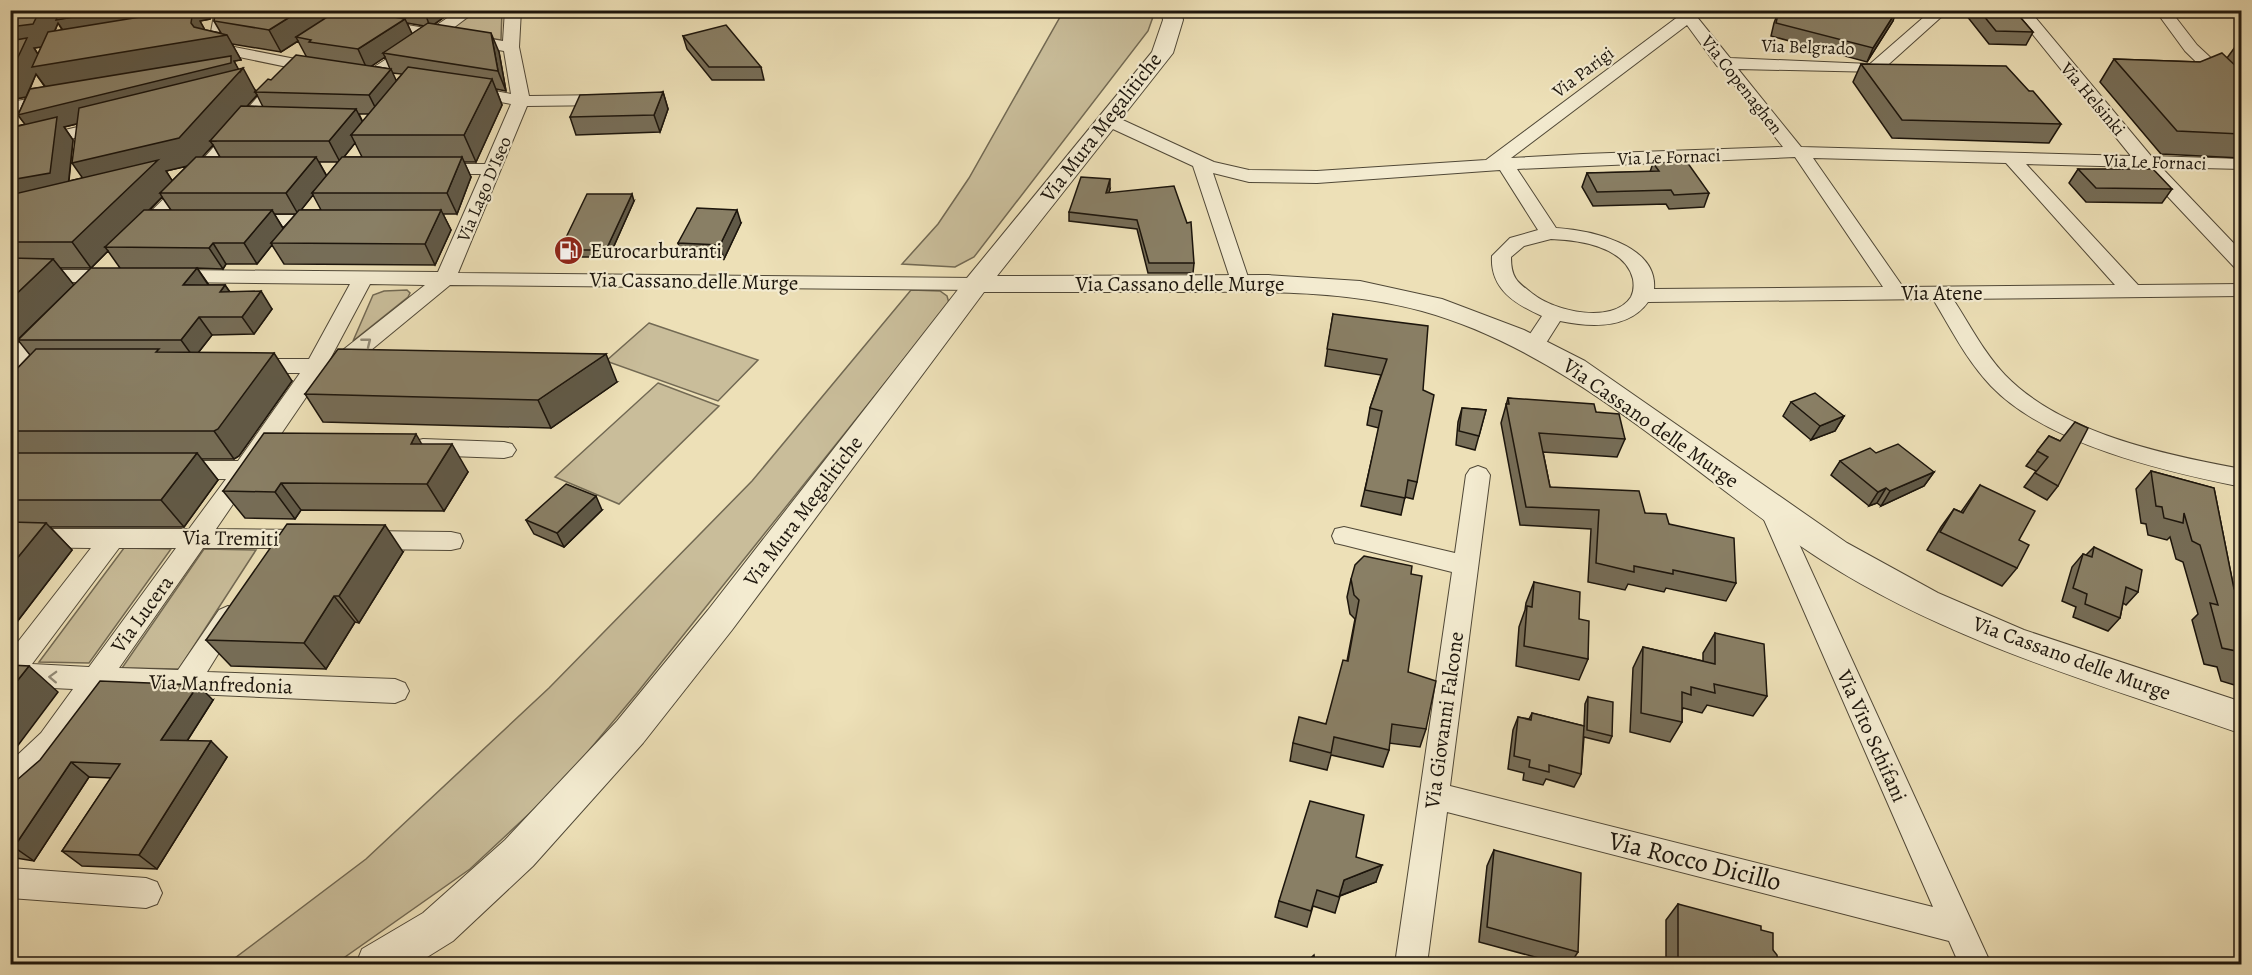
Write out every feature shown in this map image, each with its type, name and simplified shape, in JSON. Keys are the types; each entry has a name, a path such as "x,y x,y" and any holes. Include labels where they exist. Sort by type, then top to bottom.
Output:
{"street":[{"path":"10,20 72,10 65,31"},
{"path":"288,10 512,47"},
{"path":"329,32 362,10"},
{"path":"370,77 470,10"},
{"path":"513,10 512,47 521,100"},
{"name":"Via Mura Megalitiche","path":"377,964 438,927 503,867 630,732 720,620 976,284 1162,52 1173,20 1171,10"},
{"name":"Via Belgrado","path":"1723,63 1874,69 1942,10"},
{"name":"Via Helsinki","path":"2020,10 2145,161 2241,264"},
{"path":"2162,10 2191,48 2241,97"},
{"name":"Via Copenaghen","path":"1693,14 1723,63 1798,152 1897,293"},
{"name":"Via Parigi","path":"1498,165 1693,14"},
{"path":"216,20 216,48 294,59 344,73 393,80"},
{"path":"235,70 294,59"},
{"path":"128,245 203,170 280,81 294,59"},
{"path":"258,87 280,81"},
{"path":"13,148 43,82"},
{"path":"451,88 521,100 625,100"},
{"path":"10,107 70,97"},
{"name":"Via Lago D'Iseo","path":"446,278 521,100"},
{"path":"247,119 270,120"},
{"name":"Via Le Fornaci","path":"1108,120 1201,162 1237,174 1317,177 1583,159 1798,152 2241,164"},
{"path":"13,148 121,121"},
{"path":"84,153 86,130"},
{"path":"2011,158 2132,291"},
{"path":"1201,162 1240,283"},
{"path":"1498,165 1550,233"},
{"path":"414,170 492,169"},
{"path":"169,178 203,170 227,170"},
{"path":"290,240 319,204"},
{"path":"222,221 340,221"},
{"path":"150,222 174,222"},
{"path":"446,222 470,222"},
{"path":"1550,233 1572,234 1595,239 1615,248 1632,260 1643,275 1645,289 1642,296 1639,303 1625,313 1605,319 1580,319 1554,315 1531,305 1514,293 1503,279 1499,265 1503,253 1514,242 1530,236 1550,233"},
{"path":"260,277 275,258"},
{"path":"10,366 113,260"},
{"path":"10,276 133,276"},
{"name":"Via Cassano delle Murge","path":"156,276 976,284 1240,283 1360,289 1432,305 1514,336 1575,368 1835,552 1926,603 2012,640 2241,718"},
{"name":"Via Lucera","path":"10,781 51,742 244,471 277,441 289,405 316,366 364,277"},
{"name":"Via Lucera","path":"289,405 446,278"},
{"name":"Via Atene","path":"1642,296 2241,290"},
{"path":"1939,293 1990,373 2008,391 2028,404 2082,433 2117,446 2241,478"},
{"path":"1533,346 1554,315"},
{"path":"10,366 34,368"},
{"path":"234,366 316,366"},
{"path":"397,446 504,450"},
{"path":"151,470 244,471"},
{"name":"Via Giovanni Falcone","path":"1411,964 1478,475"},
{"name":"Via Vito Schifani","path":"1770,506 1975,964"},
{"path":"1344,536 1465,565"},
{"name":"Via Tremiti","path":"10,538 451,541"},
{"path":"10,674 113,538"},
{"path":"260,568 279,539"},
{"path":"186,682 242,596"},
{"name":"Via Manfredonia","path":"10,674 395,691"},
{"name":"Via Rocco Dicillo","path":"1434,795 1957,927"},
{"path":"10,883 146,893"}],"shaded area":[{"path":"1064,10 1152,10 1154,14 1148,31 974,257 955,267 902,264 938,224 969,178"},
{"path":"477,11 502,11 501,40 448,31"},
{"path":"407,290 410,293 408,297 353,341 373,295 384,291"},
{"path":"911,290 940,291 947,296 949,303 637,693 560,785 470,869 335,964 227,964 366,859 549,688 752,481"},
{"path":"649,323 758,360 718,401 606,361"},
{"path":"658,383 719,406 619,504 555,477"},
{"path":"124,548 171,549 89,663 39,662"},
{"path":"204,549 256,550 179,669 122,668"}],"building":[{"path":"10,10 40,10 33,24 10,27"},
{"path":"60,10 114,10 56,20"},
{"path":"193,10 191,23 194,27 227,35 32,67 48,32"},
{"path":"216,10 301,10 269,30 214,21"},
{"path":"338,10 355,10 405,19 358,49 309,42 311,40 296,37"},
{"path":"1779,10 1841,10 1857,15 1859,10 1897,10 1873,48 1776,23"},
{"path":"1979,10 2014,10 2033,32 1996,31"},
{"path":"428,23 491,33 498,71 383,53"},
{"path":"726,25 761,67 709,67 683,36"},
{"path":"27,38 10,74 10,41"},
{"path":"2222,53 2241,71 2241,134 2177,131 2114,59 2200,62"},
{"path":"296,55 391,69 369,95 255,92 268,79 271,80"},
{"path":"231,56 231,63 18,115 30,89"},
{"path":"1861,64 2006,66 2029,91 2033,91 2061,124 1902,120"},
{"path":"408,67 492,79 464,135 351,135"},
{"path":"243,68 179,138 72,163 79,108"},
{"path":"663,92 654,115 570,117 580,95"},
{"path":"241,106 356,109 329,141 210,141"},
{"path":"57,117 50,173 10,180 10,128"},
{"path":"196,157 316,157 286,193 160,193"},
{"path":"342,157 462,157 447,193 312,193"},
{"path":"158,160 72,242 10,242 10,195"},
{"path":"1687,162 1709,193 1674,195 1671,190 1597,192 1587,173 1659,171 1653,163"},
{"path":"2078,169 2153,169 2172,189 2096,188"},
{"path":"1081,177 1110,179 1106,193 1174,186 1187,223 1191,222 1194,263 1149,263 1137,220 1069,212"},
{"path":"587,194 632,194 606,250 560,250"},
{"path":"697,208 737,210 720,245 678,243"},
{"path":"144,210 272,210 244,243 213,243 209,248 105,247"},
{"path":"299,210 441,210 425,244 271,243"},
{"path":"10,258 53,259 10,300"},
{"path":"91,268 197,268 183,285 225,285 220,292 261,291 242,317 199,317 181,340 18,340"},
{"path":"1333,314 1428,326 1423,390 1434,395 1417,482 1408,480 1405,498 1365,490 1382,411 1370,408 1387,359 1327,349"},
{"path":"36,349 159,349 156,352 274,353 218,429 214,431 10,431 10,376"},
{"path":"338,349 606,354 538,400 305,394"},
{"path":"1815,393 1844,416 1820,426 1791,402"},
{"path":"1508,398 1594,404 1596,412 1619,414 1625,439 1539,433 1550,487 1639,491 1645,513 1666,514 1669,524 1734,538 1736,583 1673,570 1673,574 1634,566 1634,572 1596,563 1599,510 1526,507 1506,404 1509,404"},
{"path":"1462,408 1486,410 1479,436 1459,431"},
{"path":"2075,422 2088,428 2058,486 2035,473 2048,457 2037,451 2049,436 2060,441"},
{"path":"264,433 416,434 411,444 452,444 427,484 281,483 275,492 223,491"},
{"path":"1898,444 1934,472 1890,491 1886,488 1878,492 1840,461 1870,448 1876,453"},
{"path":"10,453 197,453 161,500 10,500"},
{"path":"2151,471 2214,488 2234,589 2241,591 2241,665 2236,651 2222,648 2210,603 2218,605 2200,545 2192,541 2184,513 2183,523 2164,518 2162,507 2156,506"},
{"path":"566,484 596,496 557,533 526,520"},
{"path":"1980,485 2035,511 2019,540 2029,545 2017,568 1940,532 1954,509 1963,513"},
{"path":"10,522 46,523 10,567"},
{"path":"287,524 385,525 339,596 334,596 304,643 206,640"},
{"path":"2094,547 2142,570 2138,592 2126,587 2120,618 2085,604 2087,594 2073,588 2083,554 2092,557"},
{"path":"1364,556 1412,566 1411,574 1422,576 1408,672 1436,681 1426,729 1392,724 1389,750 1334,737 1331,753 1293,743 1299,717 1326,724 1343,660 1348,661 1359,600 1354,595 1351,579 1355,565"},
{"path":"1534,582 1580,592 1579,619 1589,621 1588,659 1524,646 1527,606 1532,607"},
{"path":"1715,633 1764,644 1767,696 1714,684 1715,693 1691,687 1691,695 1682,692 1682,722 1641,713 1643,647 1715,664"},
{"path":"10,665 29,666 10,690"},
{"path":"100,681 198,685 161,740 211,741 139,855 62,851 120,764 71,762 14,847 10,846 10,786 40,760"},
{"path":"1588,697 1613,702 1612,736 1587,730"},
{"path":"1532,713 1584,726 1581,774 1549,765 1549,772 1529,767 1530,760 1514,756 1518,717 1531,720"},
{"path":"1310,801 1364,815 1356,857 1382,865 1344,880 1339,897 1317,890 1311,911 1279,901"},
{"path":"1494,850 1581,873 1578,952 1487,927"},
{"path":"1678,904 1761,926 1761,930 1773,933 1773,950 1777,955 1778,964 1678,964"},
{"path":"1314,955 1315,964 1304,964"}],"place":[{"name":"Eurocarburanti","path":"569,251"}]}
